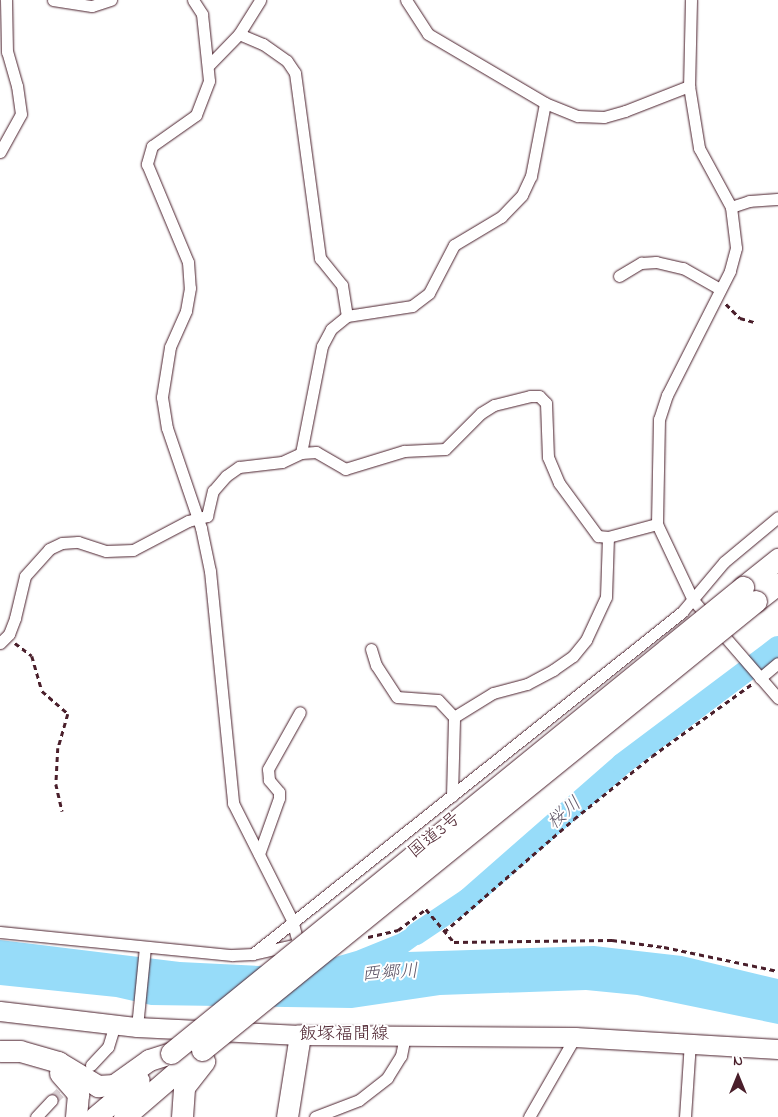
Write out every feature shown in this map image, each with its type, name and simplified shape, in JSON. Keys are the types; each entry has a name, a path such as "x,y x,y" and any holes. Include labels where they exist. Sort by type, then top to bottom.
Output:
{"highway":[{"name":"国道3号","path":"206,1052 316,968 375,910 750,594 778,559"},
{"name":"国道3号","path":"96,1117 170,1053 750,594 778,584"},
{"path":"287,1117 300,1035"},
{"path":"0,1052 36,1055 58,1062 98,1086 114,1085 149,1060 170,1053"},
{"path":"124,1117 206,1052"},
{"path":"182,1117 184,1087 206,1052"},
{"path":"36,1055 72,1084 78,1094 76,1117"}],"main road":[{"name":"飯塚福間線","path":"0,1011 137,1027 300,1035 575,1037 690,1042 778,1049"}],"street":[{"path":"0,152 20,114 19,92 7,52 6,0"},
{"path":"53,0 92,6 111,0"},
{"path":"193,0 202,14 209,64 208,81 196,115 152,146 147,164 188,262 190,288 186,311 170,347 162,397 167,428 210,570 234,803 292,920 298,942"},
{"path":"209,64 240,34 260,0"},
{"path":"406,0 428,34 545,103 578,116 604,117 689,86"},
{"path":"691,0 689,86 699,148 730,207 736,248 720,290 666,395 659,419 657,524 693,600 744,663 778,698"},
{"path":"240,34 262,44 287,61 295,73 320,258 342,285 347,316"},
{"path":"301,452 322,346 331,328 347,316 412,306 429,293 454,244 501,217 522,195 531,176 545,103"},
{"path":"730,207 749,201 778,199"},
{"path":"619,276 641,263 663,263 682,268 720,290"},
{"path":"2,641 15,618 25,576 49,549 62,543 78,542 106,551 133,550 188,521 196,521 207,516 213,491 226,476 240,467 282,462 301,452 316,452 328,457 345,469 404,451 445,449 481,412 494,405 539,396 546,404 548,457 559,483 588,525 598,536 608,537 657,524"},
{"path":"253,954 292,920 452,796 693,600 724,562 778,517"},
{"path":"454,717 493,693 527,684 553,670 573,656 586,640 606,597 608,537"},
{"path":"371,649 380,672 396,697 438,700 454,717 452,796"},
{"path":"758,676 778,663"},
{"path":"259,854 279,798 279,792 269,780 268,769 300,712"},
{"path":"0,932 145,947 253,954 298,942 315,946 346,942"},
{"path":"137,1027 145,947"},
{"path":"91,1065 108,1047 116,1024"},
{"path":"315,1117 359,1100 387,1078 401,1056 406,1035"},
{"path":"529,1117 575,1037"},
{"path":"685,1117 690,1042"},
{"path":"36,1117 52,1100"}],"path":[{"path":"720,290 732,312 754,322"},
{"path":"2,641 27,649 42,691 68,714 58,748 56,784 62,811"},
{"path":"444,932 574,819 652,756 758,676"},
{"path":"346,942 398,930 426,909 454,942 519,939 644,943 778,971"}],"water":[{"name":"西郷川","path":"436,911 448,923 408,952 594,946 682,956 778,979 778,1024 637,995 586,990 440,995 352,1008 151,1005 116,997 0,985 0,940 180,962 259,966 325,960 356,951 398,934"}],"waterway":[{"name":"桜川","path":"416,934 468,899 622,764 778,647"}],"tunnel":[{"path":"52,1100 73,1081"}]}
